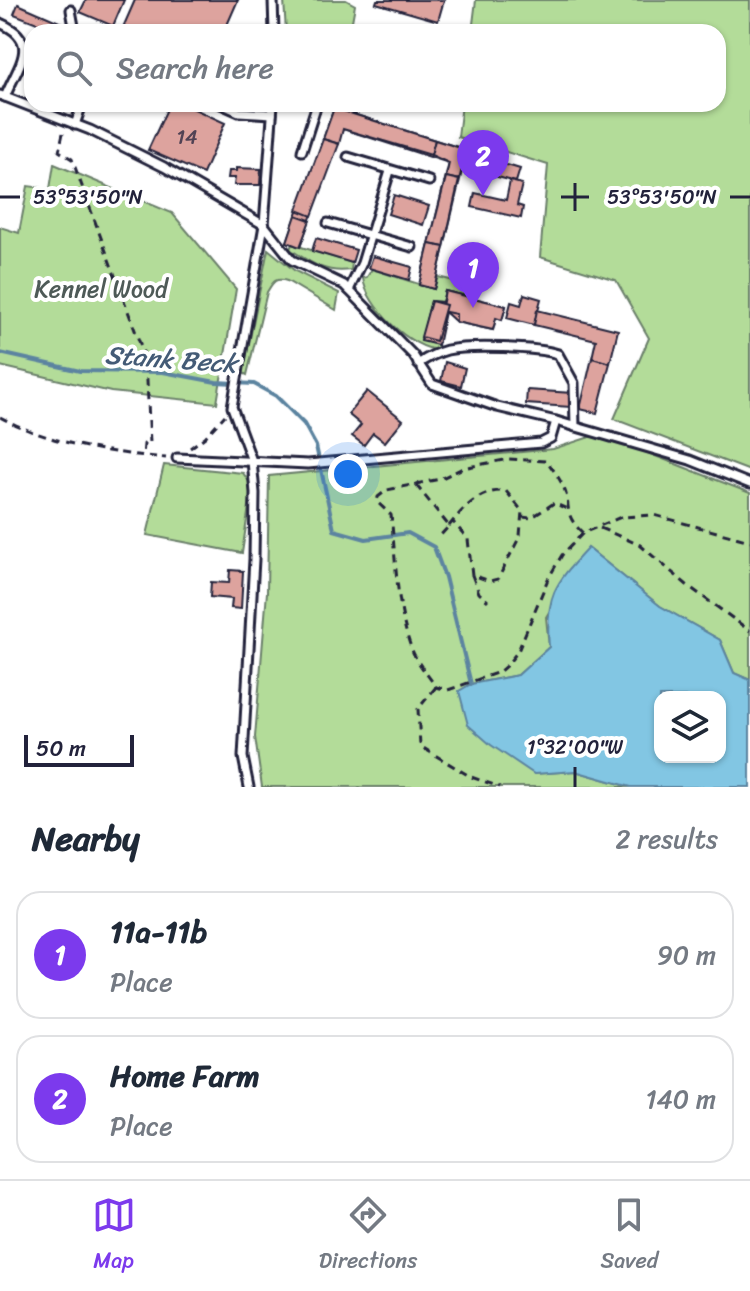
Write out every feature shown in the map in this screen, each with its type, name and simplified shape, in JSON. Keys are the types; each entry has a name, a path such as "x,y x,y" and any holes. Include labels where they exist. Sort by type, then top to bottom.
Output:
{"lane":[{"path":"273,0 274,24"},
{"path":"71,10 74,24"},
{"path":"0,23 14,29 24,43 24,51 2,96 24,105"},
{"path":"43,112 164,167 264,225 292,260 344,285 413,355 432,384 497,407 690,460 750,484"},
{"path":"75,125 79,112"},
{"path":"239,112 272,114 264,225 232,407 252,461 255,493 243,757 249,787"},
{"path":"302,151 314,112"},
{"path":"348,157 429,181"},
{"path":"349,290 362,263 390,171"},
{"path":"328,223 412,247"},
{"path":"418,364 432,354 452,349 548,350 558,354 574,383 575,427"},
{"path":"177,458 308,464 541,443 551,438 556,421"}],"path":[{"path":"66,121 59,151 72,159 148,367 150,443 144,444 143,456"},
{"path":"0,417 75,445 177,458 205,437 232,407"},
{"path":"583,533 572,523 562,484 547,461 509,459 463,468 440,479 387,490 378,497 377,502 391,515 401,615 411,649 436,687 448,690 499,672 507,665 518,651 548,579 562,555 583,533 621,517 654,515 750,541"},
{"path":"416,485 468,539 472,575 479,593 488,601"},
{"path":"438,538 475,499 492,490 506,491 522,511 520,536 498,579 490,581 472,575"},
{"path":"522,517 531,518 554,503 567,509"},
{"path":"600,528 640,545 687,585 750,631"},
{"path":"436,687 418,709 420,746 471,777 500,787"}],"green space":[{"path":"284,0 346,0 355,5 351,24 286,24"},
{"path":"476,0 750,0 750,471 614,419 649,338 616,280 540,257 548,165 458,137 461,112 726,112 726,24 473,24"},
{"name":"Kennel Wood","path":"54,164 172,213 236,289 217,403 111,392 0,366 0,227 19,233 28,186 50,189"},
{"path":"292,244 352,263 351,270 319,266 290,249"},
{"path":"268,249 295,271 339,293 336,310 287,281 275,281 267,292 247,375 243,373"},
{"path":"372,269 434,289 438,277 470,285 468,296 445,291 442,302 431,301 421,340 438,345 440,350 416,343 381,313 372,301 363,278"},
{"path":"599,434 750,493 750,680 734,673 720,640 660,606 588,548 546,617 549,647 518,675 472,684 534,774 575,771 631,787 262,787 255,737 267,592 269,476 553,449"},
{"path":"164,465 243,473 252,486 242,553 147,535"}],"water":[{"path":"588,548 660,606 720,640 734,673 750,680 750,787 631,787 575,771 534,774 468,725 459,691 471,684 518,675 549,647 551,603 560,582"}],"building":[{"path":"86,0 124,0 114,24 80,12"},
{"path":"135,0 238,0 228,24 124,24"},
{"path":"377,0 444,0 438,21 376,3"},
{"path":"18,4 64,24 40,24 14,14"},
{"path":"166,112 201,112 225,123 203,174 148,150"},
{"path":"333,112 347,112 467,150 434,289 419,285 449,163 343,129 300,247 287,242"},
{"path":"333,112 347,112 435,140 431,155 343,129 339,144 323,139"},
{"path":"323,139 339,144 312,216 297,210"},
{"path":"435,140 467,150 459,180 446,177 449,163 431,155"},
{"path":"487,159 520,169 516,182 483,173"},
{"path":"236,168 261,169 260,185 234,185 235,178 228,178 229,171 236,171"},
{"path":"446,177 459,180 444,247 429,244"},
{"path":"510,181 522,184 517,205 523,207 521,218 472,207 475,193 506,200"},
{"path":"394,195 429,206 423,225 388,214"},
{"path":"296,215 310,220 300,247 287,242"},
{"path":"316,238 356,250 352,263 312,251"},
{"path":"429,244 444,247 434,289 419,285"},
{"path":"373,256 412,267 409,280 369,268"},
{"path":"445,291 506,306 502,320 496,318 493,330 456,322 445,312 438,345 421,341 431,301 442,302"},
{"path":"445,291 506,306 502,320 496,318 493,330 456,322 456,314 441,311"},
{"path":"524,294 541,299 534,325 507,318 511,302 521,305"},
{"path":"431,301 446,305 436,341 421,337"},
{"path":"537,310 618,330 610,363 592,358 596,340 534,325"},
{"path":"592,358 610,363 597,413 580,409"},
{"path":"445,362 465,368 461,386 441,381"},
{"path":"527,390 572,393 571,407 526,404"},
{"path":"367,391 403,420 385,442 373,433 364,445 352,436 361,425 348,414"},
{"path":"230,570 243,571 241,609 231,608 232,599 210,597 211,582 229,583"}],"waterway":[{"name":"Stank Beck","path":"0,353 80,371 163,372 216,382 254,384 276,396 304,424 316,446 334,530 366,539 408,533 434,547 445,577 471,684"}],"place":[{"name":"Home Farm","path":"483,196"},
{"name":"11a-11b","path":"473,308"}]}
